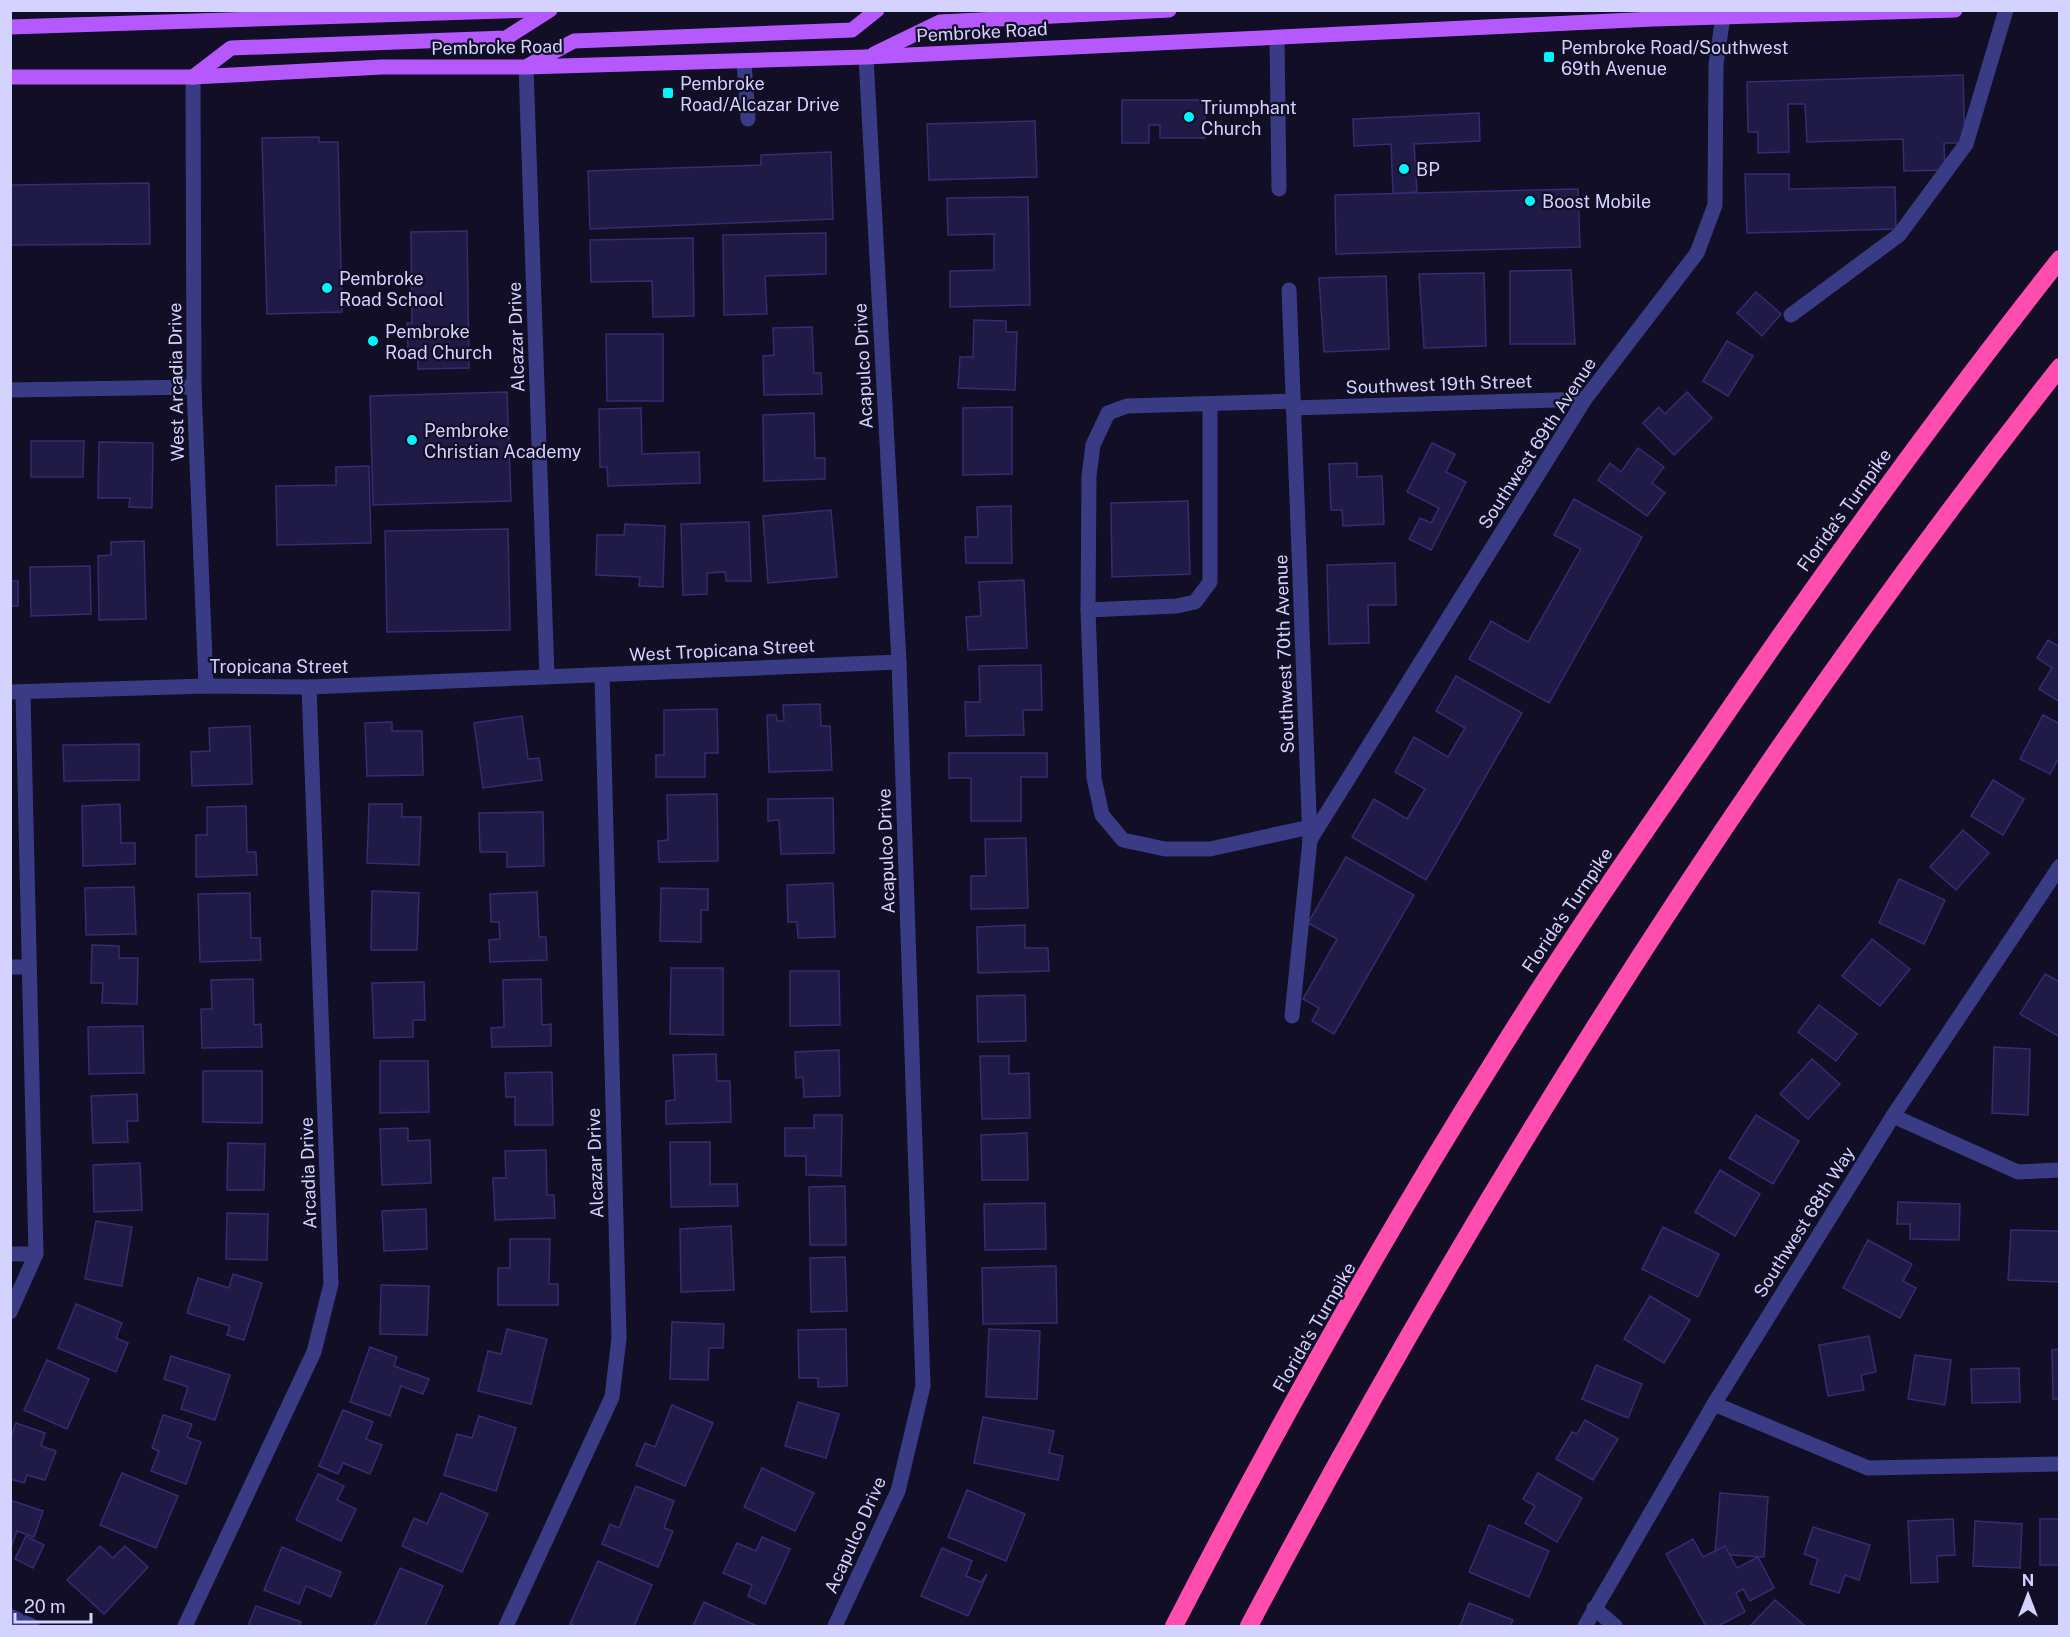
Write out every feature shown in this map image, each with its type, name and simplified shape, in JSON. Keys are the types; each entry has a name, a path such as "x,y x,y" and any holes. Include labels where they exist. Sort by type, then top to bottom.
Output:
{"highway":[{"name":"Florida's Turnpike","path":"1174,1626 1338,1325 1503,1046 1783,631 1916,445 2060,259"},
{"path":"1249,1626 1387,1374 1534,1126 1615,998 1826,681 2060,367"}],"main road":[{"name":"Pembroke Road","path":"10,27 212,15 532,10"},
{"path":"193,78 231,48 506,38 550,10"},
{"path":"526,67 574,40 852,30 877,10"},
{"path":"866,57 940,22 1169,10"},
{"name":"Pembroke Road","path":"10,77 193,78 382,68 526,67 866,57 1723,14 1954,10"}],"street":[{"path":"1791,315 1899,235 1966,144 2006,10"},
{"name":"Southwest 69th Avenue","path":"1310,834 1585,399 1697,252 1715,205 1716,64 1723,14"},
{"path":"1277,38 1279,189"},
{"name":"Acapulco Drive","path":"835,1626 898,1491 923,1386 899,662 866,57"},
{"path":"744,61 748,119"},
{"name":"Alcazar Drive","path":"526,67 547,677"},
{"name":"West Arcadia Drive","path":"193,78 194,387 206,686"},
{"name":"Southwest 70th Avenue","path":"1289,290 1310,834 1292,1016"},
{"path":"10,390 194,387"},
{"name":"Southwest 19th Street","path":"1310,834 1210,849 1165,849 1123,840 1102,815 1094,778 1088,610 1089,476 1093,445 1108,413 1127,406 1585,399"},
{"path":"1088,610 1177,606 1196,602 1210,582 1210,404"},
{"name":"West Tropicana Street","path":"547,677 899,662"},
{"name":"Alcazar Drive","path":"506,1626 612,1397 619,1338 602,675"},
{"name":"Tropicana Street","path":"17,693 206,686 309,687 547,677"},
{"name":"Arcadia Drive","path":"185,1626 314,1352 332,1284 309,687"},
{"path":"10,1312 36,1254 29,967 17,693"},
{"name":"Southwest 68th Way","path":"1585,1626 1714,1404 1893,1116 2060,866"},
{"path":"10,967 29,967"},
{"path":"1893,1116 2018,1172 2060,1170"},
{"path":"10,1254 36,1254"},
{"path":"1714,1404 1868,1468 2060,1464"},
{"path":"1594,1608 1615,1626"},
{"path":"10,1616 32,1626"}],"building":[{"path":"1963,75 1965,143 1944,143 1945,170 1904,171 1903,139 1807,142 1805,104 1788,104 1789,152 1758,153 1758,132 1748,132 1747,82"},
{"path":"1122,100 1205,100 1205,138 1160,138 1160,125 1149,125 1149,143 1122,143"},
{"name":"BP","path":"1479,113 1480,141 1414,144 1417,192 1393,194 1391,144 1354,146 1353,119"},
{"path":"1035,121 1037,177 929,180 927,124"},
{"path":"319,137 319,142 338,142 342,312 267,314 262,138"},
{"path":"831,152 833,219 590,229 588,171 761,165 761,155"},
{"path":"1745,174 1789,174 1789,189 1895,187 1896,229 1747,233"},
{"path":"149,183 150,244 10,245 10,185"},
{"path":"1578,189 1580,247 1336,254 1335,195"},
{"path":"1028,197 1030,305 950,307 950,271 994,270 994,234 948,235 947,198"},
{"path":"467,231 469,368 418,369 418,351 408,351 407,323 412,323 411,232"},
{"path":"826,233 826,274 765,276 767,314 724,315 723,235"},
{"path":"693,238 694,316 653,317 652,281 591,282 590,240"},
{"path":"1571,270 1575,344 1510,344 1510,271"},
{"path":"1484,273 1486,346 1424,348 1419,274"},
{"path":"1386,276 1389,349 1324,352 1319,278"},
{"path":"1756,292 1781,314 1762,336 1737,313"},
{"path":"974,320 1006,321 1006,332 1017,332 1015,390 958,388 960,357 973,357"},
{"path":"812,327 814,373 821,373 822,394 764,395 763,356 774,355 773,328"},
{"path":"606,334 663,334 663,401 607,401"},
{"path":"1727,341 1753,356 1728,396 1703,381"},
{"path":"507,392 511,501 373,505 370,396"},
{"path":"1687,392 1712,418 1674,455 1643,423 1659,407 1665,414"},
{"path":"1012,407 1012,474 963,475 963,408"},
{"path":"641,408 642,454 699,452 700,483 608,486 607,467 600,467 599,409"},
{"path":"814,413 815,458 825,458 825,479 764,481 763,415"},
{"path":"31,441 84,441 83,477 31,477"},
{"path":"99,442 153,443 152,508 129,507 130,498 98,498"},
{"path":"1432,443 1455,454 1446,472 1466,482 1431,550 1409,539 1420,518 1431,523 1439,508 1407,492"},
{"path":"1638,448 1664,467 1652,483 1665,493 1647,516 1598,480 1610,463 1621,472"},
{"path":"1357,463 1357,477 1382,476 1384,524 1343,526 1342,510 1331,510 1329,464"},
{"path":"369,466 371,543 277,545 276,486 336,485 336,467"},
{"path":"1574,499 1642,537 1549,703 1469,659 1491,621 1528,642 1581,549 1554,535"},
{"path":"1188,501 1190,574 1112,577 1111,503"},
{"path":"1011,506 1012,563 966,563 965,537 978,537 977,507"},
{"path":"831,510 837,577 768,583 763,516"},
{"path":"749,522 751,581 726,581 725,572 707,573 707,594 683,595 681,524"},
{"path":"625,524 665,526 663,587 639,586 640,577 596,575 597,535 624,535"},
{"path":"508,529 510,630 387,632 385,531"},
{"path":"144,541 146,619 99,620 98,556 111,555 111,542"},
{"path":"1395,563 1396,605 1368,605 1369,643 1329,644 1327,565"},
{"path":"90,566 91,614 31,616 30,567"},
{"path":"1024,580 1027,648 968,650 966,617 981,616 979,582"},
{"path":"10,581 18,581 18,606 10,606"},
{"path":"2048,640 2060,647 2060,702 2039,689 2052,668 2037,658"},
{"path":"1041,665 1042,710 1023,710 1024,735 966,736 965,702 980,702 979,666"},
{"path":"1456,676 1522,713 1426,880 1352,837 1374,799 1407,819 1425,789 1395,772 1414,737 1448,757 1465,728 1436,711"},
{"path":"820,704 821,726 830,726 832,770 769,772 767,715 776,715 777,721 784,721 783,705"},
{"path":"717,709 718,753 705,753 705,777 656,777 656,755 664,755 664,710"},
{"path":"2043,715 2060,724 2060,756 2050,774 2020,759"},
{"path":"522,716 528,759 539,758 542,780 483,788 474,723"},
{"path":"392,722 392,731 422,731 423,775 367,776 365,723"},
{"path":"250,726 252,784 192,786 191,752 210,751 209,728"},
{"path":"139,744 139,780 64,781 63,745"},
{"path":"949,753 1047,753 1047,777 1021,777 1021,821 971,821 971,778 949,778"},
{"path":"1993,780 2024,799 2003,835 1971,816"},
{"path":"717,794 718,861 659,862 658,841 668,840 667,795"},
{"path":"833,798 834,853 781,854 779,820 768,821 768,799"},
{"path":"120,804 121,843 135,843 135,864 83,866 82,806"},
{"path":"369,804 402,804 402,817 421,817 419,865 367,863"},
{"path":"246,806 247,852 256,852 257,875 196,877 196,835 207,835 207,807"},
{"path":"543,812 544,866 507,867 507,852 480,852 479,813"},
{"path":"1963,830 1989,853 1956,890 1930,867"},
{"path":"1026,838 1028,908 971,909 971,876 986,876 985,839"},
{"path":"1346,857 1414,895 1334,1034 1312,1021 1319,1008 1303,999 1337,939 1308,923"},
{"path":"1899,879 1945,900 1924,944 1879,923"},
{"path":"833,883 835,937 798,938 797,922 788,922 787,885"},
{"path":"134,887 136,934 86,935 85,888"},
{"path":"661,888 708,889 708,910 701,910 701,942 660,941"},
{"path":"372,891 419,893 417,950 371,950"},
{"path":"537,892 539,937 546,937 547,960 490,962 489,940 500,939 499,922 491,922 490,894"},
{"path":"250,893 251,938 260,938 261,960 200,962 198,894"},
{"path":"1025,925 1025,948 1048,948 1049,971 978,973 977,927"},
{"path":"1872,939 1910,969 1880,1006 1842,976"},
{"path":"92,945 119,946 119,958 138,958 137,1004 102,1003 103,983 91,983"},
{"path":"671,968 723,968 723,1035 670,1034"},
{"path":"790,971 839,971 840,1025 790,1026"},
{"path":"2045,974 2060,982 2060,1037 2020,1014"},
{"path":"253,979 254,1025 261,1024 262,1047 202,1048 201,1009 212,1009 211,980"},
{"path":"541,979 542,1025 551,1024 551,1046 492,1047 491,1028 504,1027 503,980"},
{"path":"424,982 425,1020 413,1020 413,1037 374,1038 372,983"},
{"path":"1025,995 1026,1041 978,1042 977,996"},
{"path":"1819,1005 1857,1034 1836,1061 1798,1032"},
{"path":"143,1026 144,1073 89,1074 88,1027"},
{"path":"1994,1047 2030,1049 2028,1115 1992,1113"},
{"path":"839,1050 840,1096 804,1097 803,1077 796,1078 795,1052"},
{"path":"716,1054 717,1081 730,1081 731,1122 666,1124 666,1101 675,1100 673,1055"},
{"path":"980,1056 1009,1056 1009,1074 1029,1073 1030,1118 982,1119"},
{"path":"1812,1059 1840,1084 1808,1119 1780,1094"},
{"path":"380,1061 428,1061 429,1112 380,1113"},
{"path":"203,1071 262,1071 262,1123 203,1122"},
{"path":"552,1072 553,1125 515,1125 515,1097 506,1097 505,1073"},
{"path":"137,1094 138,1121 127,1121 128,1142 93,1143 91,1096"},
{"path":"814,1115 842,1115 841,1176 806,1175 806,1156 785,1156 785,1128 814,1128"},
{"path":"1756,1115 1799,1141 1773,1184 1729,1158"},
{"path":"408,1128 408,1141 430,1140 431,1183 382,1185 380,1129"},
{"path":"1027,1133 1028,1180 982,1180 981,1135"},
{"path":"670,1142 710,1142 710,1184 737,1184 738,1206 671,1207"},
{"path":"228,1143 265,1144 264,1190 227,1190"},
{"path":"546,1150 547,1195 554,1195 555,1218 495,1220 493,1178 506,1178 505,1151"},
{"path":"140,1163 142,1210 94,1212 93,1165"},
{"path":"1720,1170 1760,1194 1735,1236 1695,1212"},
{"path":"845,1186 846,1245 810,1245 809,1187"},
{"path":"1898,1202 1960,1204 1959,1240 1910,1239 1910,1224 1897,1224"},
{"path":"1045,1203 1046,1249 985,1250 984,1204"},
{"path":"426,1209 427,1249 384,1251 382,1211"},
{"path":"227,1213 268,1214 267,1260 226,1259"},
{"path":"96,1221 132,1227 122,1286 85,1279"},
{"path":"731,1226 734,1290 681,1292 680,1229"},
{"path":"1663,1227 1719,1254 1698,1297 1642,1269"},
{"path":"2011,1230 2060,1231 2060,1282 2008,1280"},
{"path":"510,1239 550,1239 549,1284 558,1284 558,1305 498,1305 498,1268 510,1268"},
{"path":"1868,1240 1912,1264 1903,1281 1916,1288 1900,1318 1843,1288"},
{"path":"845,1257 847,1311 811,1312 810,1258"},
{"path":"1056,1266 1057,1323 983,1324 982,1268"},
{"path":"233,1274 262,1283 244,1340 227,1335 230,1326 187,1313 198,1278 229,1288"},
{"path":"381,1285 429,1286 427,1335 380,1334"},
{"path":"1650,1296 1690,1320 1664,1363 1624,1339"},
{"path":"76,1304 122,1323 116,1338 128,1343 116,1372 58,1348"},
{"path":"672,1322 724,1324 723,1348 709,1348 708,1380 670,1379"},
{"path":"507,1329 547,1339 531,1404 478,1391 488,1351 501,1354"},
{"path":"846,1329 847,1386 818,1387 818,1378 799,1378 798,1330"},
{"path":"989,1329 1040,1331 1037,1399 986,1397"},
{"path":"1869,1336 1876,1372 1861,1375 1864,1390 1828,1396 1819,1345"},
{"path":"370,1347 397,1357 394,1366 429,1379 423,1394 401,1386 390,1416 350,1402"},
{"path":"2060,1349 2060,1399 2053,1399 2052,1350"},
{"path":"1915,1355 1951,1360 1945,1405 1908,1399"},
{"path":"171,1356 230,1375 215,1420 181,1409 188,1387 164,1379"},
{"path":"47,1360 89,1379 67,1429 24,1410"},
{"path":"1596,1365 1642,1384 1628,1418 1582,1399"},
{"path":"2019,1368 2020,1402 1972,1403 1971,1369"},
{"path":"798,1402 839,1414 826,1458 785,1446"},
{"path":"672,1405 713,1423 685,1486 636,1465 645,1443 655,1447"},
{"path":"343,1410 373,1422 366,1439 382,1445 370,1474 343,1463 338,1474 319,1466"},
{"path":"163,1415 192,1424 187,1437 201,1442 186,1484 151,1471 159,1451 152,1448"},
{"path":"479,1416 516,1428 496,1491 444,1475 457,1434 472,1438"},
{"path":"983,1417 1054,1431 1049,1453 1063,1456 1058,1480 974,1463"},
{"path":"1585,1420 1618,1439 1593,1480 1556,1459 1572,1432 1577,1434"},
{"path":"16,1423 45,1433 41,1446 56,1451 45,1480 27,1475 24,1483 10,1479 10,1439"},
{"path":"762,1468 814,1493 795,1531 744,1507"},
{"path":"122,1473 178,1496 156,1548 100,1525"},
{"path":"1538,1473 1582,1498 1557,1542 1525,1523 1535,1506 1523,1499"},
{"path":"318,1474 344,1486 337,1500 356,1509 341,1541 296,1520"},
{"path":"636,1486 674,1501 664,1528 673,1531 658,1567 602,1544 610,1524 619,1528"},
{"path":"967,1490 1025,1514 1006,1561 948,1537"},
{"path":"441,1493 488,1514 462,1572 402,1546 414,1518 427,1524"},
{"path":"1720,1493 1768,1497 1764,1557 1715,1554"},
{"path":"10,1500 43,1511 34,1537 17,1531 10,1550"},
{"path":"1953,1519 1955,1555 1937,1556 1938,1582 1911,1583 1908,1521"},
{"path":"2040,1519 2060,1519 2060,1565 2040,1565"},
{"path":"1975,1521 2022,1524 2020,1568 1973,1566"},
{"path":"1489,1525 1549,1551 1529,1597 1469,1572"},
{"path":"1813,1527 1870,1545 1859,1580 1845,1575 1839,1593 1810,1584 1818,1559 1804,1554"},
{"path":"26,1536 44,1545 33,1568 15,1559"},
{"path":"762,1537 790,1549 765,1604 748,1596 752,1585 723,1573 737,1543 756,1551"},
{"path":"1693,1539 1703,1557 1725,1546 1737,1568 1758,1557 1774,1588 1750,1601 1743,1589 1736,1593 1745,1612 1718,1626 1706,1626 1666,1554"},
{"path":"100,1546 113,1558 125,1546 148,1567 104,1614 67,1580"},
{"path":"282,1547 341,1572 331,1597 306,1586 299,1604 264,1590"},
{"path":"942,1548 972,1561 966,1576 981,1582 987,1574 968,1616 921,1596"},
{"path":"598,1561 652,1585 634,1626 570,1624"},
{"path":"400,1568 443,1586 425,1626 375,1626"},
{"path":"1775,1600 1805,1626 1750,1626"},
{"path":"704,1602 757,1626 693,1626"},
{"path":"1469,1603 1513,1620 1510,1626 1460,1626"},
{"path":"256,1606 301,1622 299,1626 248,1626"}],"place":[{"name":"Pembroke Road/Southwest 69th Avenue","path":"1549,57"},
{"name":"Pembroke Road/Alcazar Drive","path":"668,93"},
{"name":"Triumphant Church","path":"1189,117"},
{"name":"BP","path":"1404,169"},
{"name":"Boost Mobile","path":"1530,201"},
{"name":"Pembroke Road School","path":"327,288"},
{"name":"Pembroke Road Church","path":"373,341"},
{"name":"Pembroke Christian Academy","path":"412,440"}]}
